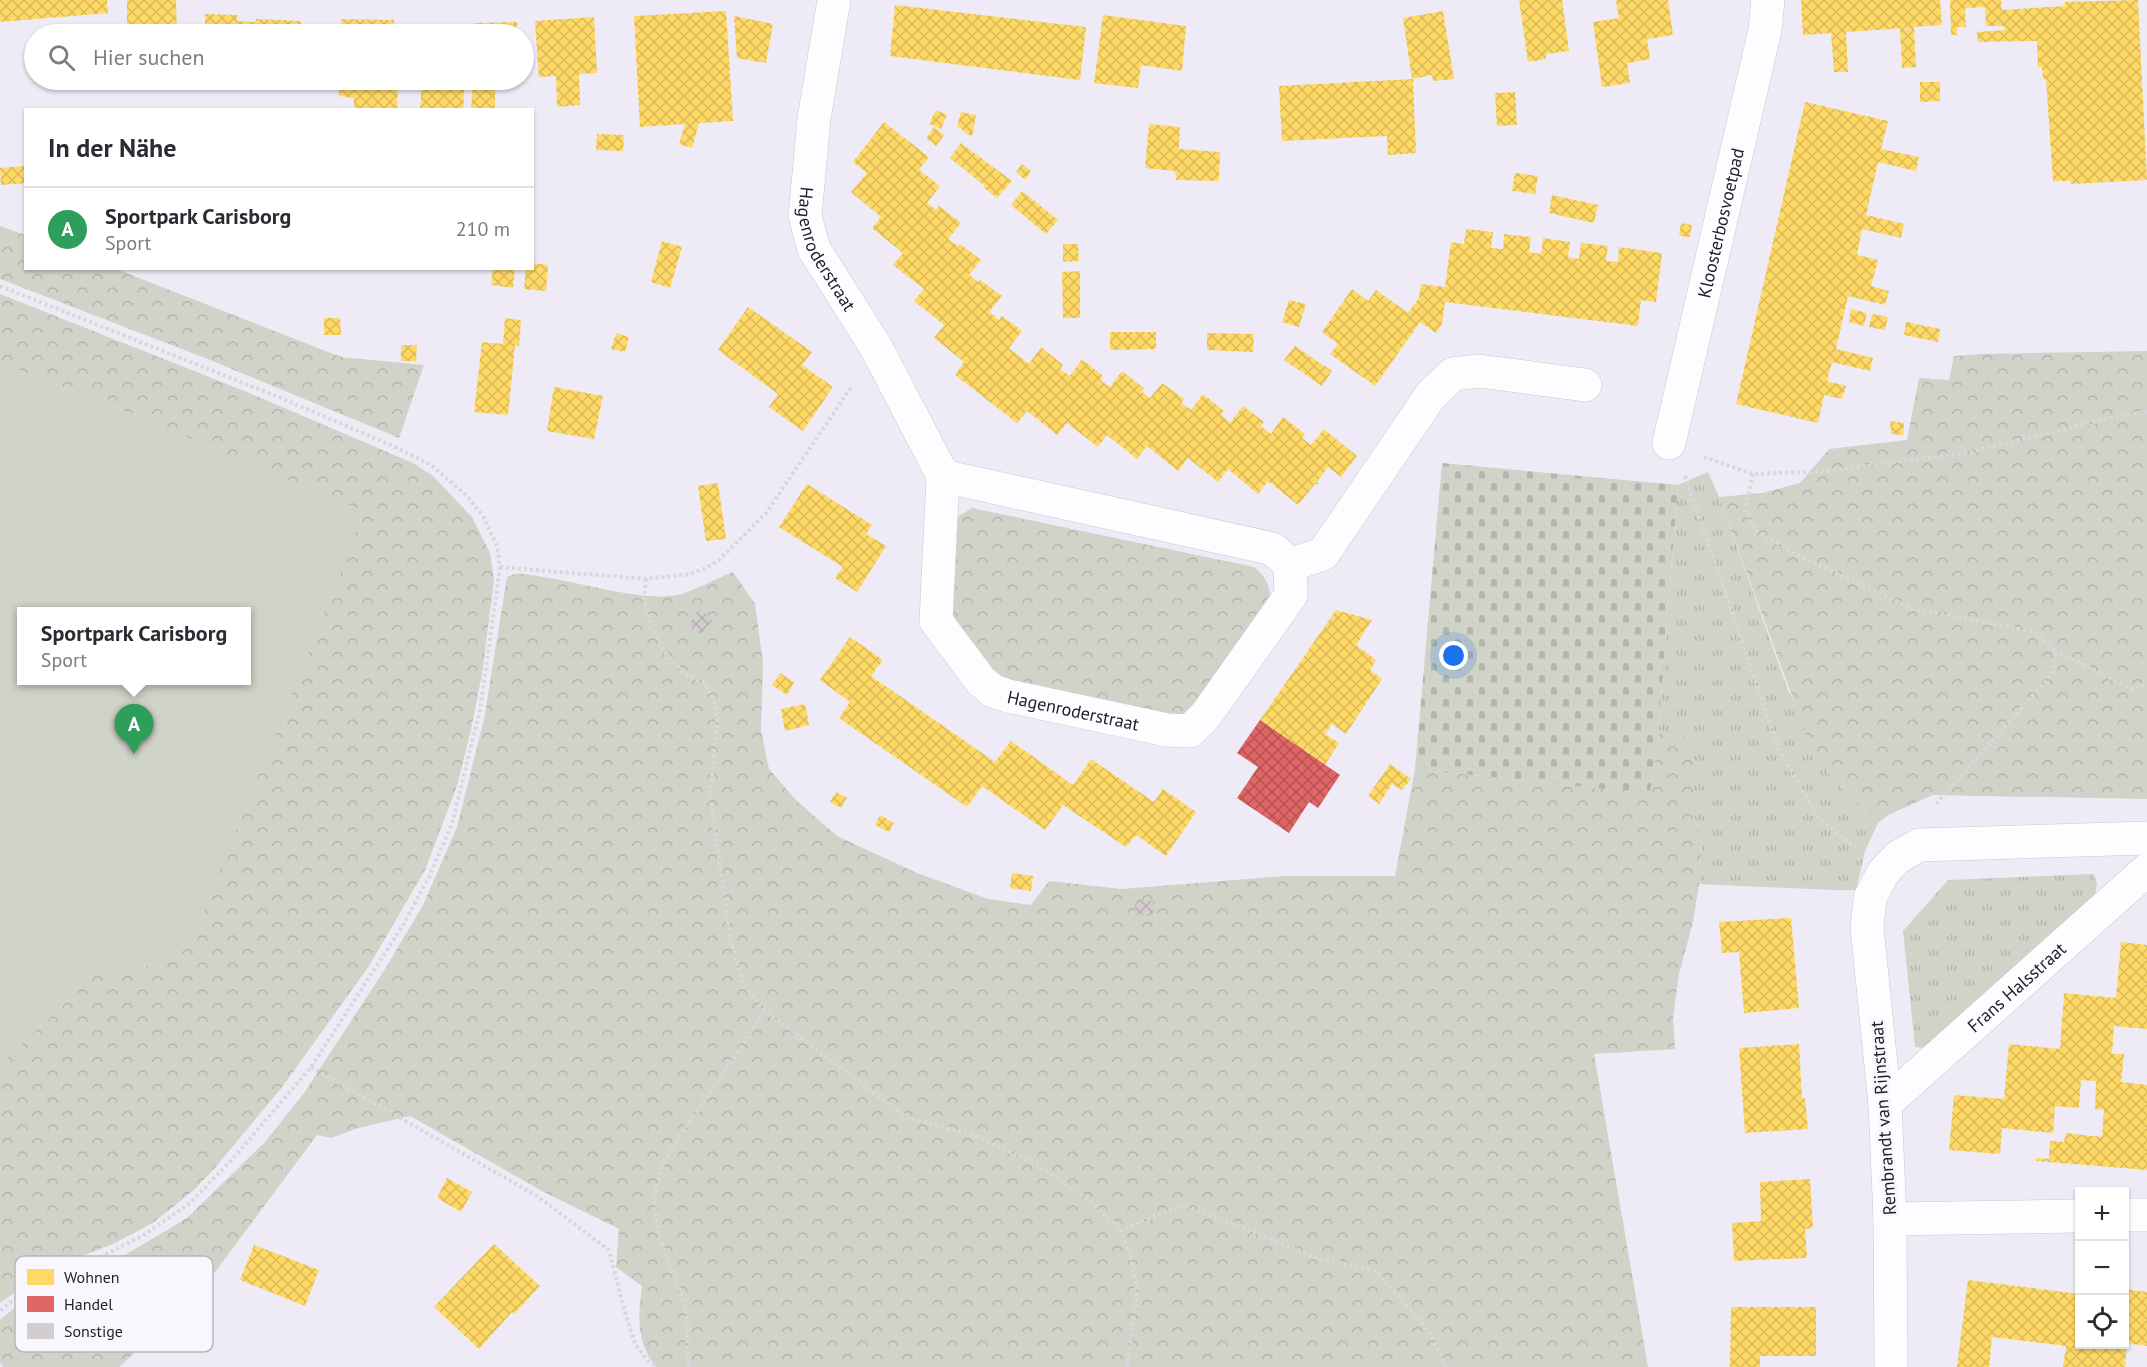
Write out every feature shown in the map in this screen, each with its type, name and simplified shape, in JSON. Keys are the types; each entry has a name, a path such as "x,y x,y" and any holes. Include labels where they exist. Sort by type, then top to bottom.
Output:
{"street":[{"name":"Hagenroderstraat","path":"834,0 814,119 805,216 814,249 877,349 943,477 936,621 981,681 993,691 1008,696 1167,730 1190,731 1212,706 1291,595 1290,565"},
{"name":"Kloosterbosvoetpad","path":"1669,443 1765,30 1767,0"},
{"path":"943,477 1273,549 1290,565 1323,554 1431,395 1453,374 1479,371 1585,385"},
{"path":"1918,845 2147,838"},
{"name":"Rembrandt van Rijnstraat","path":"1891,1367 1890,1219 1885,1104 1867,927 1870,898 1883,873 1898,857 1918,845"},
{"name":"Frans Halsstraat","path":"1885,1104 2147,870"},
{"path":"2129,1215 2147,1215"},
{"path":"1890,1219 2075,1216"}],"path":[{"path":"0,286 286,400 431,465 465,494 483,516 497,546 500,567 480,710 452,824 429,877 402,927 311,1067 236,1155 190,1203 144,1235 102,1256"},
{"path":"500,567 646,579 689,574 706,568 719,560 766,513 856,380"},
{"path":"1669,443 1753,474 1825,471 1966,453 2123,415 2147,412"},
{"path":"1753,474 1744,508 1755,530 1796,554 1911,608 2035,632 2055,651 2133,689 2147,684"},
{"path":"1689,485 1780,752 1818,817 1853,847"},
{"path":"646,579 644,600 651,627 667,655 683,673 705,683 714,700 717,720 710,796 731,942 744,986 765,1010 906,1117 978,1137 1036,1164 1091,1202 1121,1230 1130,1254 1137,1291 1127,1367"},
{"path":"1918,845 1933,807 2053,674 2055,651"},
{"path":"689,1367 686,1353 687,1316 681,1289 671,1270 659,1232 655,1198 661,1173 674,1146 765,1010"},
{"path":"311,1067 537,1196 609,1250 635,1344 646,1360 658,1367"},
{"path":"1121,1230 1185,1205 1318,1258 1377,1271 1431,1334 1446,1367"},
{"path":"0,1311 15,1298"}],"green space":[{"path":"0,226 24,235 24,270 119,270 341,357 424,365 399,438 205,358 0,279"},
{"path":"0,294 242,390 413,463 433,476 472,517 490,553 494,580 482,674 457,786 425,870 369,966 283,1086 194,1190 154,1222 113,1244 82,1256 15,1256 15,1292 0,1303 0,1065 62,1006 84,980 109,969 163,964 363,512 120,409 0,363"},
{"path":"2147,351 2147,799 1933,795 1888,815 1878,823 1831,777 1811,748 1719,497 1762,493 1800,483 1829,449 1907,440 1919,378 1949,380 1954,356"},
{"path":"0,363 120,409 363,511 346,560 189,947 163,964 109,969 84,980 62,1006 0,1065"},
{"path":"1442,463 1678,485 1658,734 1650,794 1415,769"},
{"path":"1708,472 1788,690 1831,777 1878,823 1865,851 1856,890 1699,884 1702,843 1694,815 1694,738 1658,734 1678,485"},
{"path":"972,508 1254,567 1266,580 1270,597 1197,709 1175,718 997,677 949,612 956,518"},
{"path":"733,572 755,604 763,663 761,731 769,769 797,801 837,836 917,873 988,899 1031,905 1049,881 1122,889 1286,876 1395,876 1415,769 1650,794 1658,734 1694,738 1694,815 1702,843 1693,922 1679,974 1673,1018 1675,1049 1594,1054 1648,1367 656,1367 649,1358 640,1328 642,1286 616,1267 619,1229 542,1191 410,1116 358,1128 331,1138 317,1135 213,1275 213,1256 122,1256 187,1218 265,1142 304,1093 385,969 423,905 457,827 484,719 507,577 515,574 529,575 647,596 677,595"},
{"path":"2094,874 2097,884 2095,896 1924,1048 1915,1047 1903,931 1948,880"},
{"path":"15,1308 15,1352 135,1352 119,1367 3,1367 0,1363 0,1320"}],"building: Wohnen":[{"path":"0,0 107,0 108,13 0,22"},
{"path":"127,0 176,0 177,24 127,24"},
{"path":"1519,0 1562,0 1569,51 1546,54 1546,59 1528,62"},
{"path":"1616,0 1668,0 1673,35 1647,39 1650,59 1627,63 1630,83 1602,87 1593,22 1619,18"},
{"path":"1801,0 1940,0 1942,25 1914,27 1916,67 1902,68 1900,28 1846,32 1848,72 1834,72 1831,33 1803,35"},
{"path":"1950,0 2001,0 2002,10 2065,6 2064,2 2138,0 2147,180 2071,184 2071,181 2053,181 2046,79 2043,79 2042,67 2038,67 2037,41 1978,42 1977,32 2005,30 2004,26 1986,26 1985,7 1965,8 1966,27 1957,27 1957,35 1951,35"},
{"path":"895,5 1086,27 1080,80 890,56"},
{"path":"726,11 733,121 699,123 692,148 679,144 685,124 640,127 634,16"},
{"path":"1443,11 1454,79 1433,81 1432,75 1412,79 1403,18"},
{"path":"205,14 237,15 237,21 256,22 256,19 301,21 301,24 205,24"},
{"path":"1103,15 1186,26 1182,71 1141,65 1138,88 1094,83"},
{"path":"734,16 773,24 766,63 737,58"},
{"path":"594,17 597,73 579,74 580,105 557,107 556,76 539,77 535,21"},
{"path":"341,19 394,20 394,24 341,24"},
{"path":"517,22 517,24 474,24"},
{"path":"1413,79 1416,153 1388,155 1387,136 1282,141 1279,86"},
{"path":"1920,82 1940,82 1940,101 1920,102"},
{"path":"339,90 398,90 397,108 354,108 354,98 339,96"},
{"path":"421,90 464,90 463,108 420,108"},
{"path":"472,90 495,90 495,108 471,108"},
{"path":"1515,92 1517,125 1497,126 1495,93"},
{"path":"1805,102 1888,121 1881,149 1919,157 1916,171 1878,162 1866,215 1904,224 1901,238 1862,229 1857,255 1878,260 1871,286 1889,291 1885,305 1848,296 1836,349 1873,358 1870,371 1832,362 1827,381 1846,386 1842,399 1824,395 1818,423 1736,404"},
{"path":"936,110 947,115 941,129 929,124"},
{"path":"961,112 976,115 972,137 957,126"},
{"path":"884,122 929,157 919,170 940,186 927,203 936,210 939,206 961,223 948,239 958,246 960,244 981,260 969,275 1002,296 989,312 999,320 1002,316 1022,331 1009,348 1029,364 1041,347 1063,365 1060,369 1070,376 1082,359 1103,376 1100,380 1110,387 1122,371 1144,388 1142,392 1150,398 1162,383 1184,399 1181,403 1191,410 1203,394 1224,411 1221,415 1230,423 1243,406 1264,422 1261,426 1271,434 1283,417 1305,434 1302,438 1311,445 1324,429 1357,456 1341,477 1328,467 1317,482 1319,484 1315,484 1298,505 1268,481 1258,494 1228,469 1218,482 1188,458 1178,471 1147,446 1137,459 1107,435 1098,447 1067,423 1057,435 1027,411 1017,423 955,375 964,362 934,338 944,325 914,301 924,289 893,265 903,253 872,228 881,217 851,192 867,173 853,162"},
{"path":"1149,124 1180,127 1179,149 1220,152 1219,181 1176,180 1175,171 1145,168"},
{"path":"934,127 944,135 936,146 926,138"},
{"path":"597,134 624,135 623,151 596,150"},
{"path":"961,143 1012,181 997,198 950,158"},
{"path":"1022,164 1031,171 1025,180 1016,172"},
{"path":"24,166 24,183 1,185 0,168"},
{"path":"1515,173 1538,176 1535,194 1512,191"},
{"path":"1022,191 1058,220 1046,234 1011,205"},
{"path":"1552,195 1598,205 1594,223 1549,213"},
{"path":"1681,223 1692,225 1690,237 1679,236"},
{"path":"1466,229 1493,232 1491,248 1503,249 1504,234 1531,237 1529,252 1541,254 1543,238 1570,242 1568,257 1579,259 1581,243 1608,246 1606,261 1618,262 1619,247 1662,253 1656,302 1641,300 1638,326 1445,302 1442,324 1436,333 1420,322 1375,386 1330,354 1338,344 1322,332 1352,289 1368,301 1376,290 1408,313 1419,298 1421,284 1445,287 1451,242 1464,244"},
{"path":"662,241 682,247 670,288 651,282"},
{"path":"1063,244 1078,244 1079,261 1063,262"},
{"path":"534,263 548,265 546,291 524,289 526,270 534,270"},
{"path":"493,270 515,270 513,288 491,285"},
{"path":"1080,271 1080,318 1063,318 1062,272"},
{"path":"1289,300 1306,304 1299,327 1282,322"},
{"path":"748,307 812,352 802,365 833,387 803,431 769,407 778,394 718,350"},
{"path":"1851,309 1867,313 1864,326 1849,322"},
{"path":"1872,314 1888,317 1885,330 1869,327"},
{"path":"324,318 340,318 341,335 324,335"},
{"path":"505,318 521,320 519,346 515,345 508,415 474,412 482,342 503,344"},
{"path":"1906,322 1940,329 1938,342 1904,335"},
{"path":"1110,332 1156,332 1156,349 1110,350"},
{"path":"616,333 629,337 625,352 611,349"},
{"path":"1207,333 1254,334 1253,352 1207,350"},
{"path":"401,345 417,345 416,361 401,361"},
{"path":"1295,346 1332,371 1322,386 1284,360"},
{"path":"554,387 603,396 594,439 547,431"},
{"path":"1890,421 1904,423 1903,435 1891,434"},
{"path":"718,483 726,539 706,541 698,486"},
{"path":"807,484 872,525 866,534 886,546 857,592 835,578 843,567 779,527"},
{"path":"1336,610 1372,620 1356,645 1376,660 1370,670 1382,679 1346,734 1332,724 1325,734 1339,743 1325,765 1260,720"},
{"path":"850,637 883,660 871,676 995,762 1011,741 1073,785 1091,759 1154,802 1163,789 1196,812 1166,856 1136,835 1126,847 1063,805 1045,830 982,786 967,807 839,718 850,702 820,680"},
{"path":"780,673 794,682 787,695 772,685"},
{"path":"805,704 809,725 785,731 781,709"},
{"path":"1390,764 1411,779 1402,790 1392,784 1379,804 1368,796"},
{"path":"836,792 847,798 841,808 830,802"},
{"path":"880,815 894,823 889,832 875,825"},
{"path":"1012,873 1033,876 1031,891 1010,888"},
{"path":"1791,918 1799,1008 1744,1013 1739,952 1722,953 1719,922"},
{"path":"2121,942 2147,945 2147,1029 2114,1026 2112,1054 2124,1054 2121,1082 2147,1085 2147,1170 2036,1161 2036,1158 2049,1159 2050,1141 2064,1142 2066,1133 2102,1137 2104,1110 2095,1109 2096,1081 2081,1080 2079,1108 2055,1106 2053,1133 2002,1128 2000,1154 1949,1150 1954,1095 2004,1099 2009,1044 2060,1049 2064,993 2116,998"},
{"path":"1799,1044 1802,1098 1805,1098 1808,1129 1745,1133 1739,1048"},
{"path":"447,1178 472,1192 461,1212 437,1198"},
{"path":"1810,1179 1813,1228 1805,1229 1807,1258 1734,1261 1732,1223 1761,1221 1760,1182"},
{"path":"494,1244 540,1286 514,1314 512,1312 479,1349 434,1307"},
{"path":"254,1245 319,1270 305,1306 240,1280"},
{"path":"1968,1280 2075,1293 2075,1349 2126,1349 2125,1367 2063,1367 2066,1346 1992,1337 1989,1367 1957,1367"},
{"path":"2129,1290 2147,1292 2147,1346 2129,1343"},
{"path":"1731,1307 1816,1307 1816,1356 1760,1356 1760,1367 1730,1367"}],"building: Handel":[{"path":"1260,720 1340,775 1318,808 1309,802 1289,833 1237,798 1258,767 1237,753"}],"building: Sonstige":[{"path":"699,609 713,619 701,635 688,625"},
{"path":"1136,899 1155,902 1152,916 1134,913"}],"place":[{"name":"Sportpark Carisborg","path":"134,754"}]}
